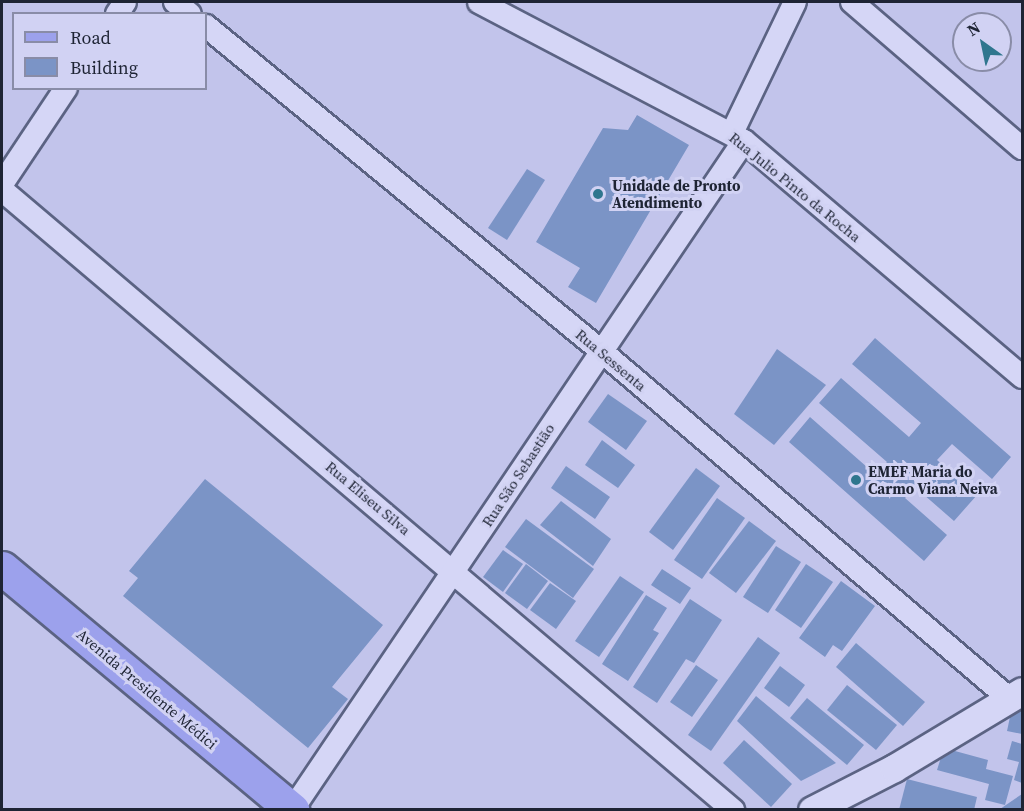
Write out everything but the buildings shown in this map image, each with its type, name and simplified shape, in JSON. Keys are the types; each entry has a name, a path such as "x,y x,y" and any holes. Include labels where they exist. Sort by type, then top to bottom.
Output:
{"main road":[{"name":"Avenida Presidente Médici","path":"2,568 292,810"}],"street":[{"path":"175,2 188,12"},
{"name":"Rua Julio Pinto da Rocha","path":"479,2 738,137 1023,377"},
{"name":"Rua São Sebastião","path":"292,810 454,571 738,137 795,2"},
{"path":"852,2 1023,148"},
{"name":"Rua Sessenta","path":"207,27 1017,695"},
{"path":"2,184 65,90"},
{"name":"Rua Eliseu Silva","path":"2,190 454,571 733,810"},
{"path":"812,810 894,768 1017,695"}],"place":[{"name":"Unidade de Pronto Atendimento","path":"598,194"},
{"name":"EMEF Maria do Carmo Viana Neiva","path":"856,480"}]}
